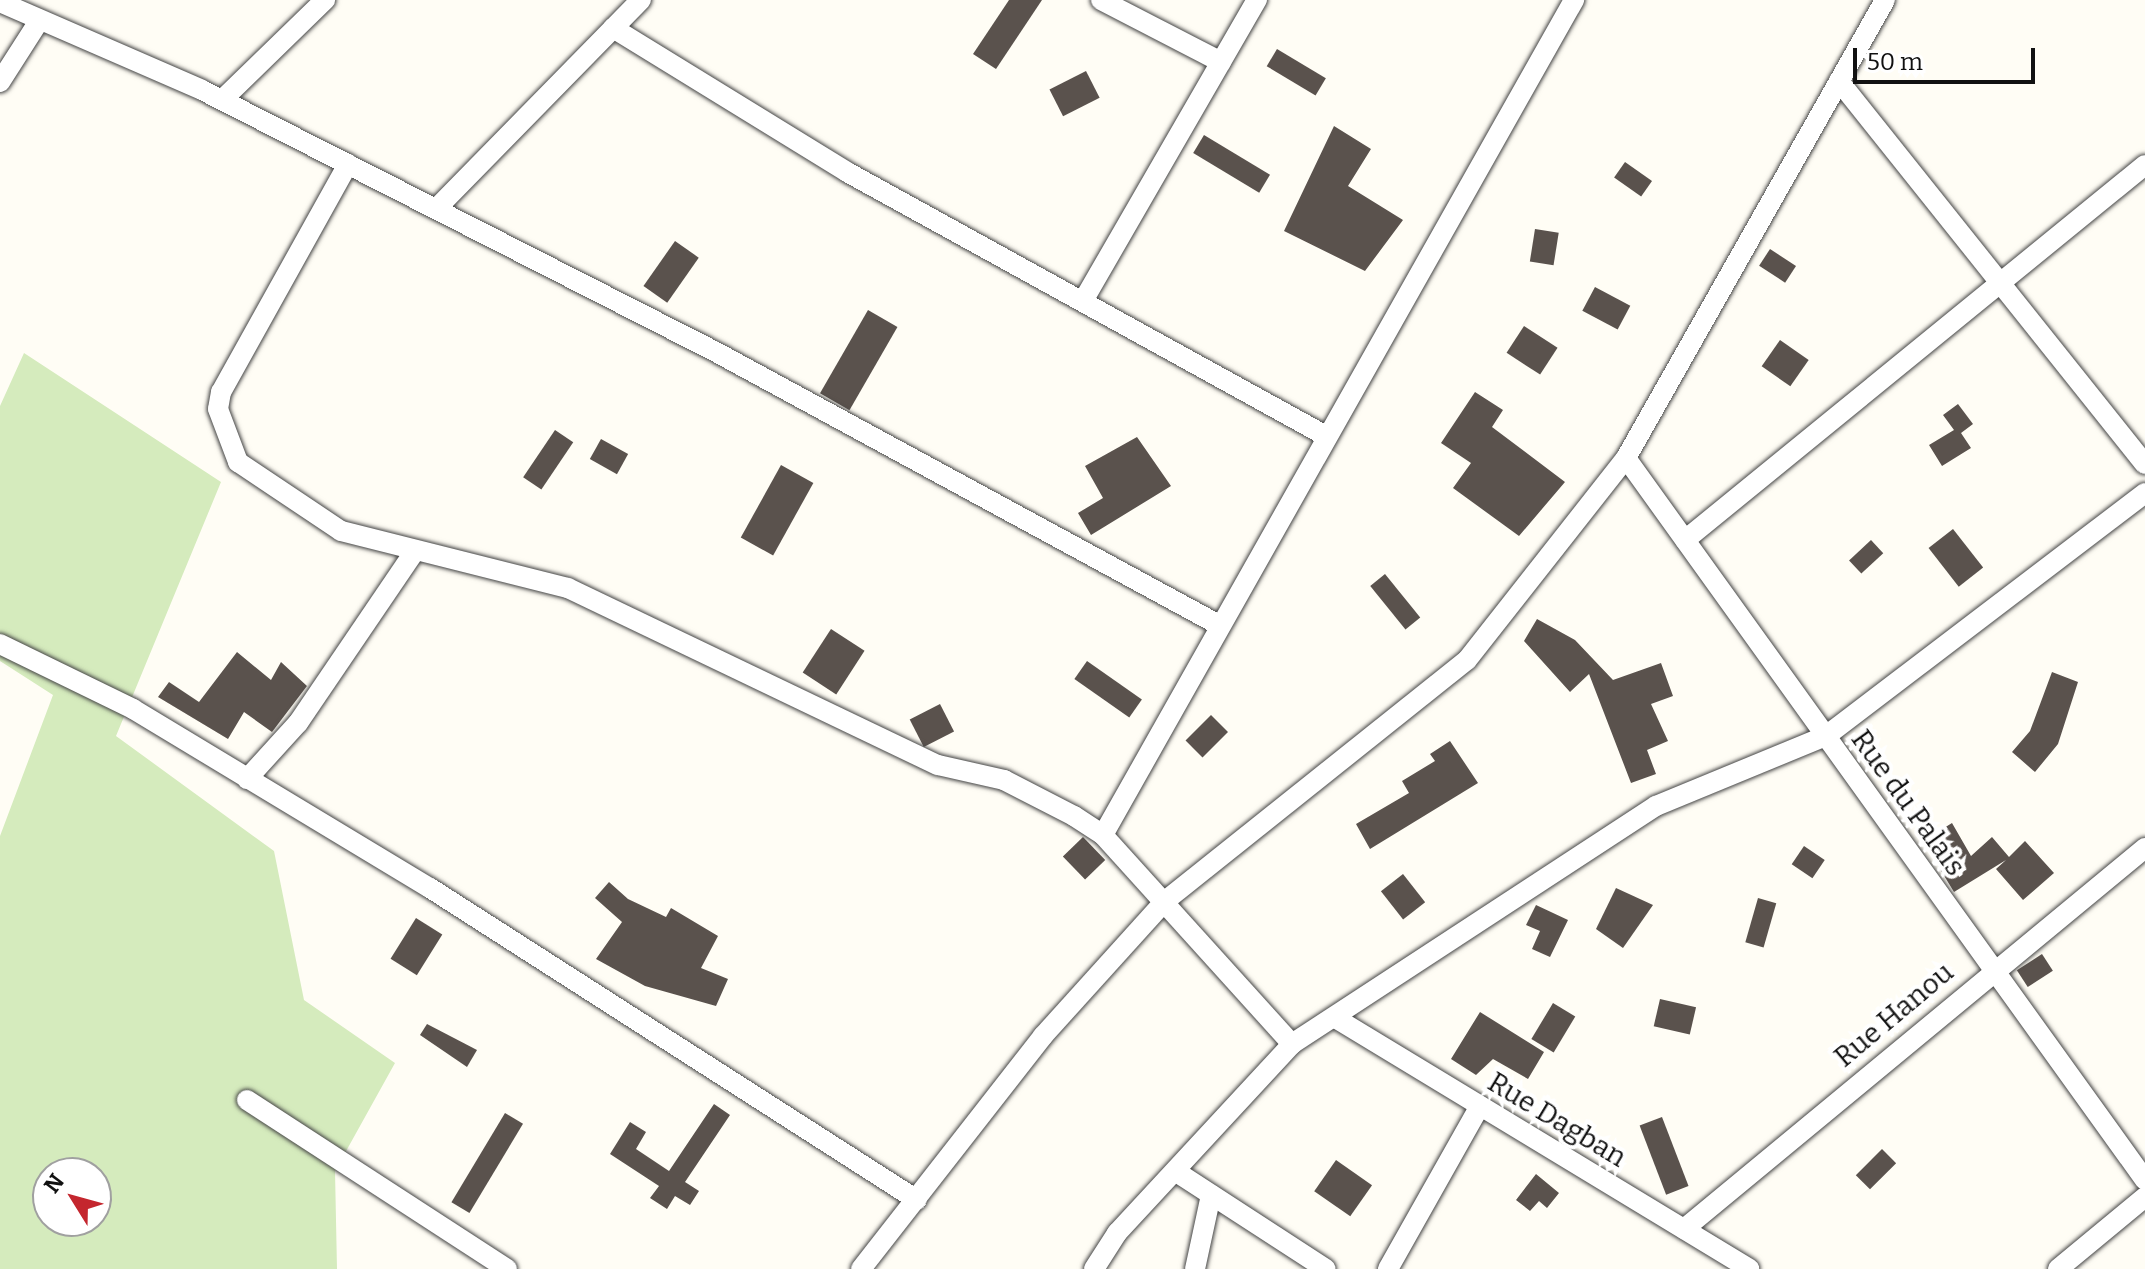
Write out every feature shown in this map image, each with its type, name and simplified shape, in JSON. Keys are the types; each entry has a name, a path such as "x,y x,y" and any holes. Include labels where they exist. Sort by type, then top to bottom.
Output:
{"street":[{"path":"222,100 325,0"},
{"path":"436,209 641,0"},
{"path":"1101,0 1221,62"},
{"path":"1083,301 1257,0"},
{"path":"1103,835 1574,0"},
{"path":"861,1269 1043,1036 1165,901 1467,660 1626,458 1885,0"},
{"path":"0,2 222,100 348,164 1219,625"},
{"path":"0,82 39,21"},
{"path":"613,28 847,172 1326,436"},
{"path":"1839,81 2145,464"},
{"path":"348,164 221,392 218,409 238,462 341,531 568,588 938,765 1004,780 1103,835 1292,1044"},
{"path":"1685,540 2145,165"},
{"name":"Rue du Palais","path":"1626,458 2145,1180"},
{"path":"1094,1269 1117,1233 1178,1173 1292,1044 1337,1019 1656,806 1826,736 2145,493"},
{"path":"247,779 296,726 415,551"},
{"path":"0,644 86,683 247,779 917,1200"},
{"name":"Rue Hanou","path":"1684,1229 1993,968 2145,848"},
{"name":"Rue Dagban","path":"1337,1019 1749,1269"},
{"path":"247,1100 507,1269"},
{"path":"1388,1269 1480,1106"},
{"path":"1178,1173 1326,1269"},
{"path":"1195,1269 1211,1195"},
{"path":"2058,1269 2145,1197"}],"green space":[{"path":"24,353 221,482 116,736 274,851 304,1000 395,1063 335,1171 337,1269 0,1269 0,836 53,695 0,661 0,406"}],"building":[{"path":"1009,0 1042,0 996,69 973,54"},
{"path":"1277,49 1326,78 1316,96 1267,66"},
{"path":"1086,71 1100,98 1063,116 1049,90"},
{"path":"1334,126 1371,149 1348,186 1403,220 1365,271 1284,231"},
{"path":"1204,135 1270,175 1259,193 1193,153"},
{"path":"1625,162 1652,181 1641,196 1614,178"},
{"path":"1535,229 1559,233 1554,265 1530,262"},
{"path":"675,241 699,258 667,303 643,286"},
{"path":"1770,249 1796,266 1785,283 1759,266"},
{"path":"1595,287 1630,306 1618,330 1582,311"},
{"path":"868,310 897,327 849,410 820,393"},
{"path":"1524,326 1558,348 1540,375 1507,353"},
{"path":"1780,340 1809,360 1790,386 1762,366"},
{"path":"1475,392 1503,410 1492,427 1565,482 1519,536 1453,488 1471,463 1441,443"},
{"path":"1958,404 1973,424 1961,433 1971,448 1942,466 1929,445 1954,430 1943,415"},
{"path":"555,430 573,442 541,490 523,477"},
{"path":"1137,437 1171,486 1091,535 1078,513 1103,498 1085,466"},
{"path":"601,439 628,454 617,474 590,459"},
{"path":"781,465 813,483 773,556 741,538"},
{"path":"1953,529 1983,568 1959,587 1929,548"},
{"path":"1871,540 1883,553 1861,574 1849,560"},
{"path":"1385,574 1420,618 1405,629 1370,586"},
{"path":"1537,619 1575,640 1613,680 1661,663 1673,696 1651,704 1668,741 1647,750 1656,774 1631,783 1589,674 1570,692 1524,641"},
{"path":"831,629 865,651 836,694 803,673"},
{"path":"237,652 271,680 281,662 307,686 272,732 244,712 228,739 158,697 169,682 199,702"},
{"path":"1087,661 1142,699 1129,717 1074,679"},
{"path":"2052,672 2078,682 2058,744 2035,772 2012,752 2030,731"},
{"path":"940,704 954,732 924,747 910,719"},
{"path":"1211,715 1228,732 1203,757 1186,740"},
{"path":"1450,741 1478,783 1370,849 1356,824 1409,793 1402,781 1435,761 1430,754"},
{"path":"1952,823 1971,856 1992,837 2009,857 2025,841 2054,873 2023,900 1996,869 2006,860 1954,892 1923,841"},
{"path":"1083,837 1105,860 1085,879 1063,856"},
{"path":"1804,846 1825,860 1812,878 1792,864"},
{"path":"1403,874 1425,902 1403,920 1381,891"},
{"path":"609,882 628,899 666,917 671,908 718,936 701,968 728,979 716,1006 645,986 596,959 622,922 595,898"},
{"path":"1616,888 1653,905 1623,948 1596,929"},
{"path":"1758,898 1776,903 1764,947 1745,942"},
{"path":"1536,905 1568,920 1550,957 1532,949 1540,931 1526,925"},
{"path":"416,918 442,934 417,975 391,959"},
{"path":"2042,954 2053,971 2028,987 2017,970"},
{"path":"1660,999 1696,1007 1690,1035 1654,1026"},
{"path":"1553,1003 1575,1016 1554,1052 1531,1039"},
{"path":"1480,1012 1544,1052 1528,1079 1493,1059 1476,1075 1451,1059"},
{"path":"427,1024 477,1050 467,1067 420,1035"},
{"path":"714,1104 730,1115 685,1182 699,1191 690,1205 675,1196 667,1209 650,1198 659,1186 610,1154 630,1122 646,1132 636,1149 669,1171"},
{"path":"505,1113 523,1124 469,1213 451,1202"},
{"path":"1662,1117 1689,1186 1666,1195 1640,1126"},
{"path":"1882,1149 1896,1163 1870,1189 1856,1175"},
{"path":"1336,1160 1372,1185 1350,1216 1314,1191"},
{"path":"1536,1174 1559,1193 1547,1208 1539,1201 1530,1211 1516,1200"}]}
